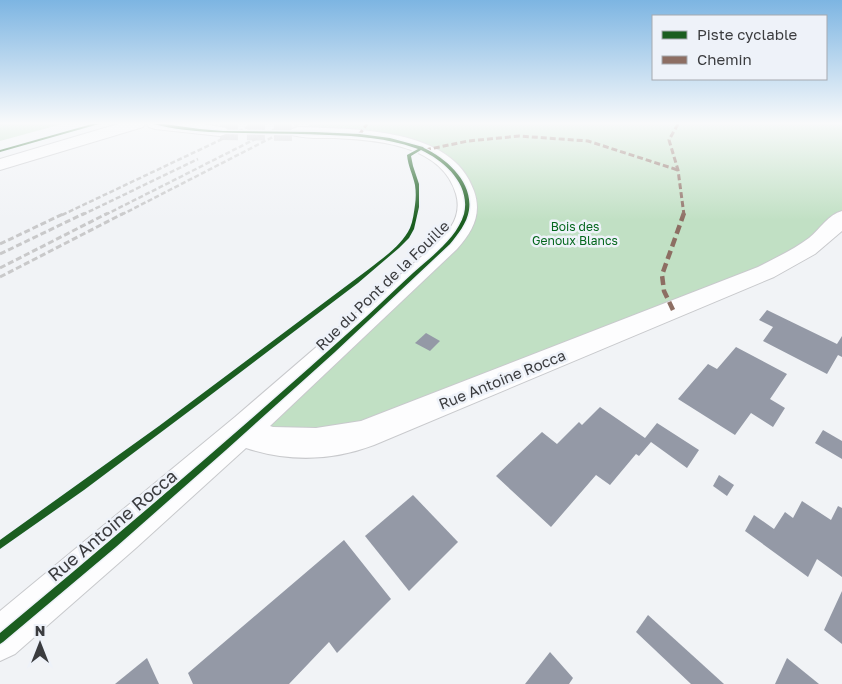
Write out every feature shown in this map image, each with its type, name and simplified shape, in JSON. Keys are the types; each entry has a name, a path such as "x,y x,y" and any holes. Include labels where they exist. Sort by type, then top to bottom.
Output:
{"street":[{"path":"0,165 30,156"},
{"name":"Rue du Pont de la Fouille","path":"242,432 458,233 466,218 468,204 465,190 460,179 441,159 436,156"},
{"name":"Rue Antoine Rocca","path":"0,639 139,523 242,432 268,442 297,445 338,442 363,435 766,272 798,257 820,241 842,217"}],"green space":[{"name":"Bois des Genoux Blancs","path":"428,156 842,156 842,217 820,241 363,435 242,433 458,233 460,179"}],"building":[{"path":"767,310 837,344 842,336 842,357 838,355 827,374 763,341 773,327 759,320"},
{"path":"426,333 440,341 430,351 415,343"},
{"path":"736,347 787,374 770,399 785,408 773,427 751,413 735,435 678,399 708,364 717,369"},
{"path":"600,407 645,438 657,423 699,450 687,468 651,442 639,456 636,454 610,485 596,475 551,527 496,476 542,432 557,444 579,422 582,425"},
{"path":"823,430 842,441 842,459 815,443"},
{"path":"719,475 734,485 727,496 713,486"},
{"path":"413,495 458,542 409,591 365,536"},
{"path":"802,501 831,520 838,506 842,508 842,577 817,559 808,577 745,531 754,515 774,529 785,512 793,518"},
{"path":"344,540 391,599 337,653 329,642 289,684 193,684 188,673"},
{"path":"842,591 842,644 824,630"},
{"path":"648,615 724,684 691,684 636,632"},
{"path":"550,652 573,678 569,684 525,684"},
{"path":"147,658 159,684 115,684"},
{"path":"787,658 819,684 775,684"}],"railway":[{"path":"62,215 187,156"},
{"path":"105,215 222,156"},
{"path":"121,215 236,156"},
{"path":"82,215 198,159"},
{"path":"0,244 65,213"},
{"path":"0,254 85,213"},
{"path":"0,268 108,213"},
{"path":"0,277 124,213"}],"marked path":[{"path":"634,156 678,170"},
{"path":"673,310 664,291 662,275 684,215 678,170 674,156"}],"cycle path":[{"path":"0,545 202,398 385,259 407,237 415,219 418,195 417,184 409,156"},
{"path":"0,639 168,496 278,399 441,250 460,228 467,212 467,203 466,194 457,176 443,161 435,156"}]}
